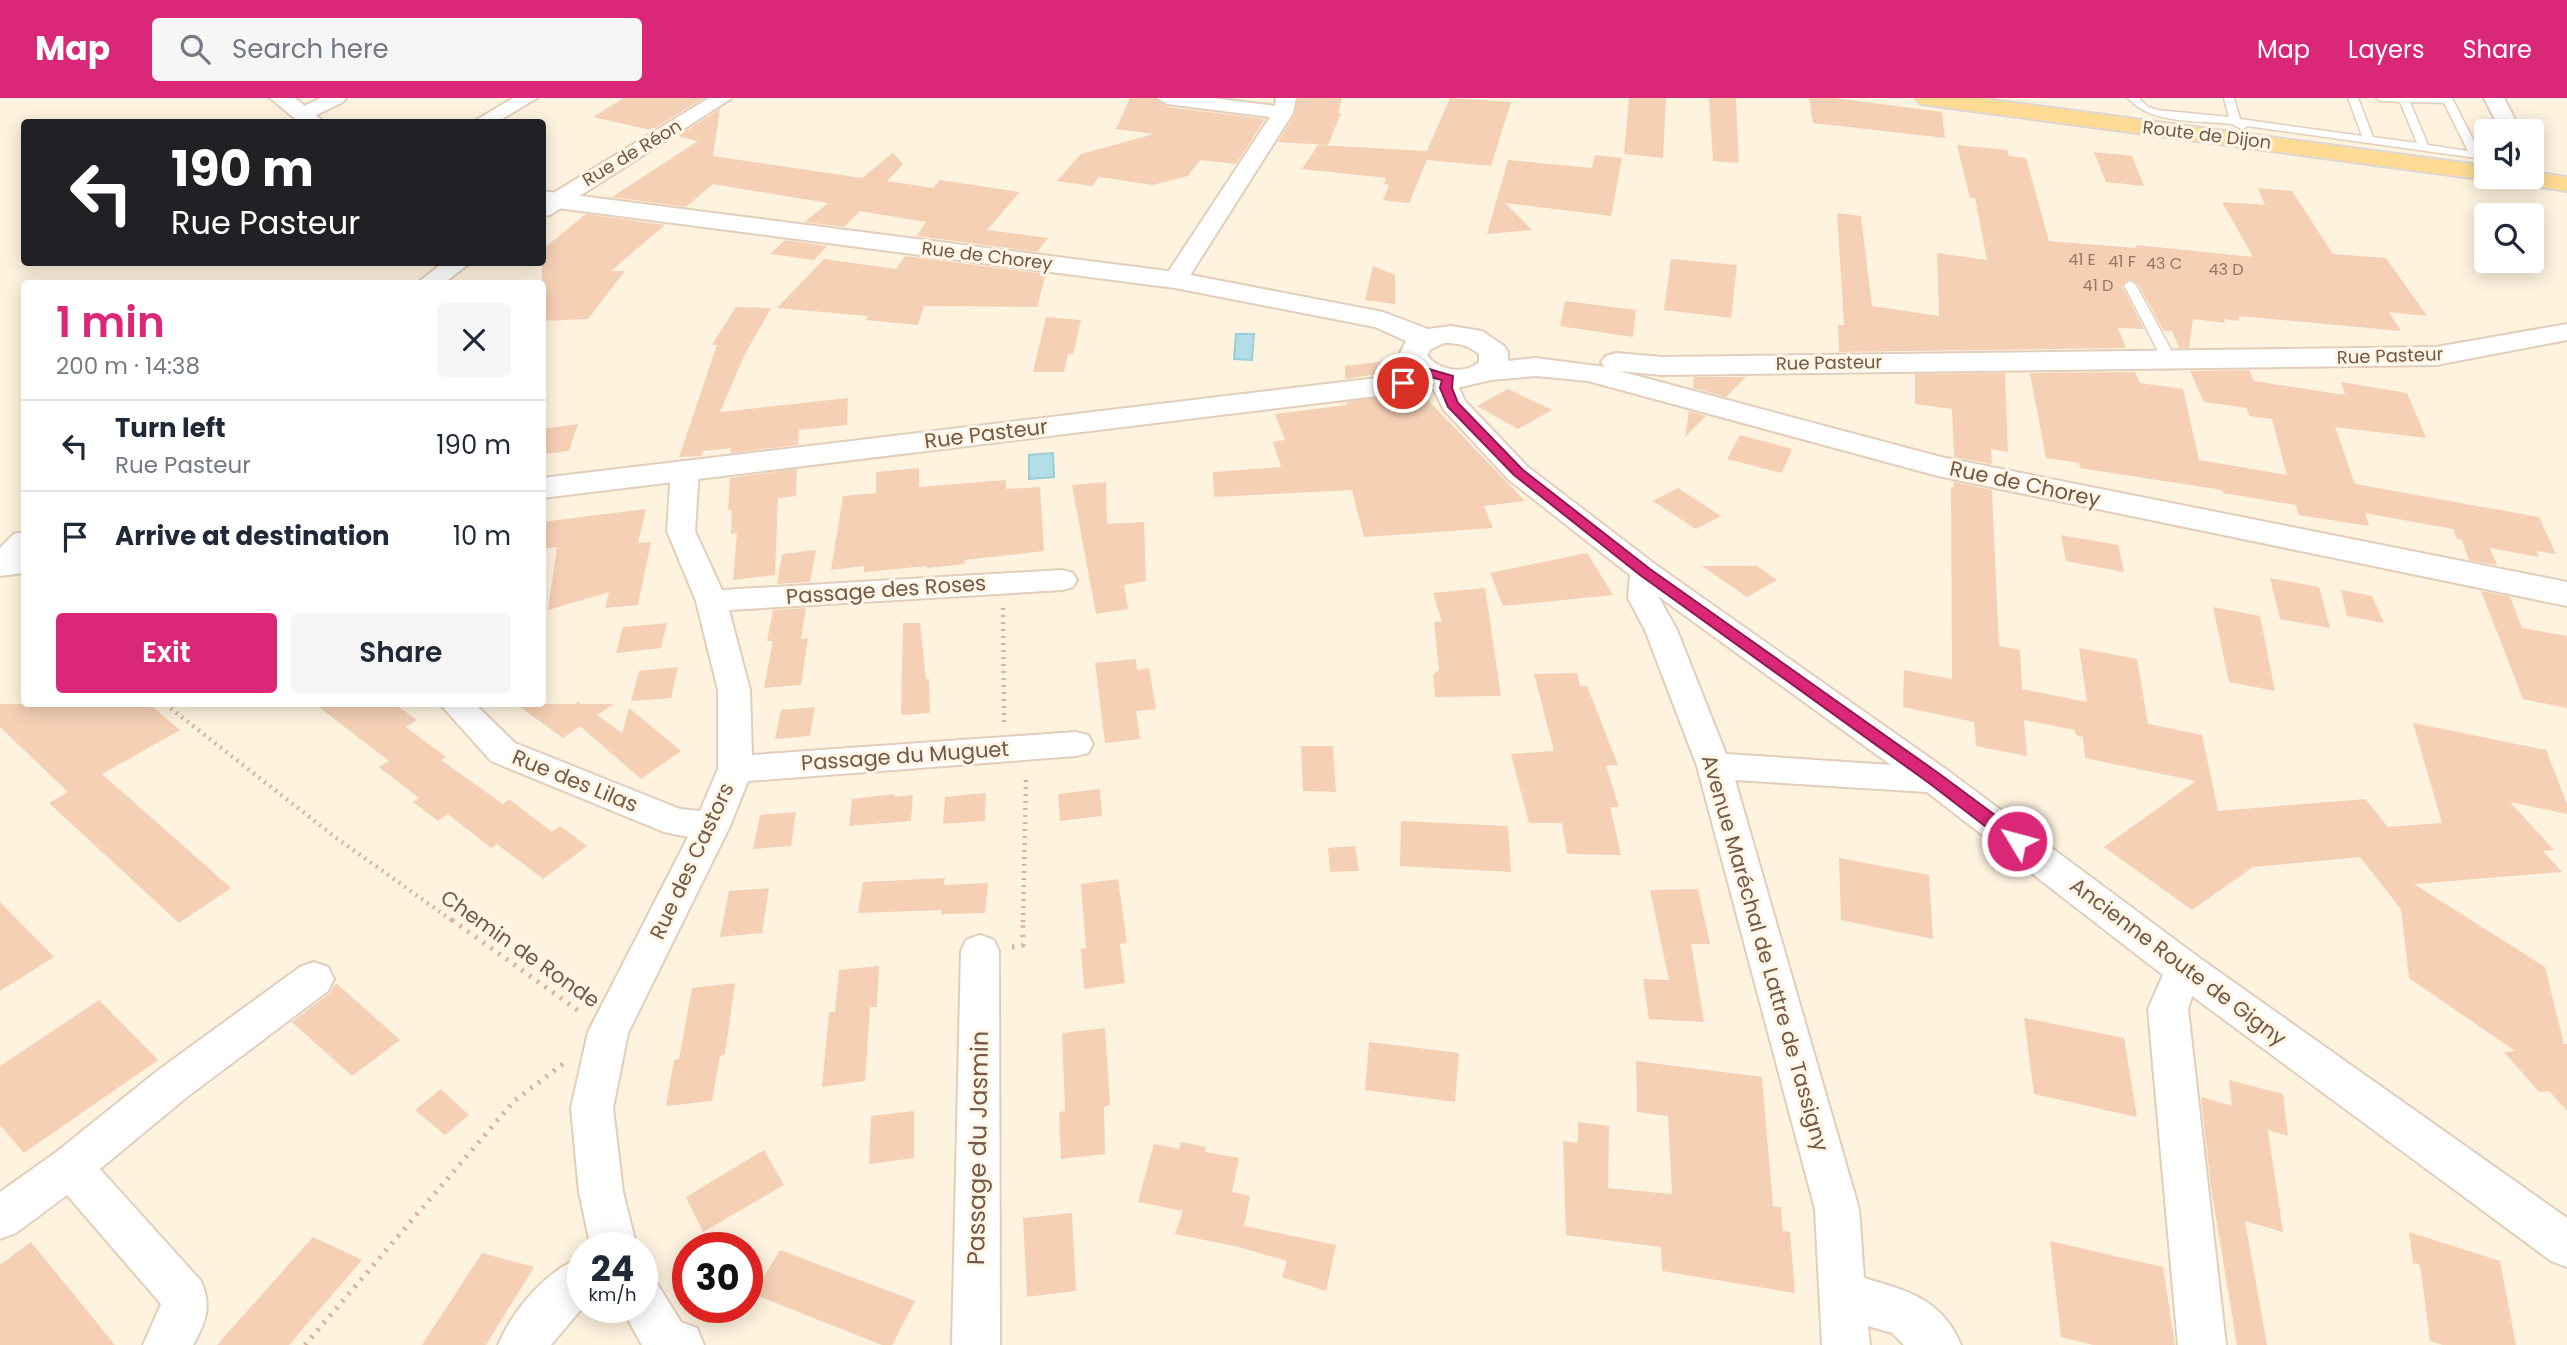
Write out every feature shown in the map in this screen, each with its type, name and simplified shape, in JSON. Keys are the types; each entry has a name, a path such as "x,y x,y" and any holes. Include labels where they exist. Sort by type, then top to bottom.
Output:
{"main road":[{"name":"Route de Dijon","path":"1927,98 2474,171"},
{"path":"2544,179 2567,184"}],"street":[{"path":"281,98 308,118 336,98"},
{"path":"488,119 527,98"},
{"name":"Rue de Réon","path":"547,203 722,98"},
{"path":"1167,98 1285,106 1175,280"},
{"path":"2494,98 2505,119"},
{"name":"Rue de Chorey","path":"547,203 1175,280 1383,320 1426,339"},
{"path":"433,280 454,266"},
{"name":"Rue Pasteur","path":"546,487 1385,386 1439,376 1469,378 1488,359 1662,366 2436,356 2567,332"},
{"path":"1439,376 1418,365 1413,355 1416,346 1426,339 1444,334 1465,336 1488,359"},
{"name":"Rue de Chorey","path":"1488,359 1589,372 1938,466 2567,594"},
{"name":"Ancienne Route de Gigny","path":"1439,376 1458,411 1518,473 1645,572 1935,779 2187,971 2567,1245"},
{"name":"Rue des Castors","path":"610,1232 601,1192 592,1108 608,1032 712,826 735,769 734,690 711,601 681,531 685,469"},
{"path":"0,565 21,544"},
{"path":"0,565 21,562"},
{"name":"Avenue Maréchal de Lattre de Tassigny","path":"1645,572 1643,598 1661,630 1714,766 1837,1209 1846,1345"},
{"name":"Passage des Roses","path":"711,601 1062,580"},
{"name":"Rue des Lilas","path":"459,707 503,752 677,822 712,826"},
{"name":"Passage du Muguet","path":"735,769 1076,744"},
{"path":"1714,766 1868,778 1935,779"},
{"name":"Passage du Jasmin","path":"976,1345 980,951"},
{"path":"2187,971 2174,991 2168,1009 2202,1345"},
{"path":"0,1218 70,1167 172,1084 314,979"},
{"path":"70,1167 185,1297 182,1318 167,1345"},
{"path":"522,1345 567,1291"},
{"path":"1843,1295 1906,1314 1937,1345"},
{"path":"655,1323 665,1340 680,1345"}],"lane":[{"path":"2133,98 2144,109 2155,113 2235,121 2476,155 2448,99 2381,98"},
{"path":"2229,98 2235,121 2243,127 2322,139 2337,145 2345,153"},
{"path":"2353,98 2369,140"},
{"path":"2404,99 2424,148"},
{"path":"2130,285 2169,359"}],"path":[{"path":"980,951 1023,946 1016,747 1003,582"},
{"name":"Chemin de Ronde","path":"169,707 335,837 608,1032 514,1101 305,1345"}],"water":[{"path":"1236,334 1254,334 1252,360 1234,359"},
{"path":"1053,453 1054,477 1029,479 1029,455"}],"building":[{"path":"624,98 704,98 651,130 593,117"},
{"path":"1130,98 1155,98 1167,107 1265,119 1236,164 1200,160 1188,176 1153,185 1099,177 1092,186 1057,181 1081,154 1154,134 1116,129"},
{"path":"1298,98 1342,98 1338,113 1341,113 1328,145 1278,142 1295,114"},
{"path":"1450,98 1511,102 1491,166 1427,160 1409,203 1383,200 1389,185 1384,184 1386,178 1302,169 1318,145 1427,151"},
{"path":"1629,98 1666,98 1663,158 1624,154"},
{"path":"1709,98 1736,98 1739,163 1713,161"},
{"path":"1809,98 1834,98 1942,112 1945,138 1813,123"},
{"path":"720,109 713,156 862,178 893,153 903,164 887,181 933,188 940,180 1020,192 987,230 1048,238 1037,252 917,236 926,222 860,211 844,227 805,222 828,203 713,184 686,207 612,197 698,141 678,136"},
{"path":"1957,145 2007,150 2009,156 2026,158 2049,241 2137,248 2136,245 2253,257 2222,202 2265,205 2258,188 2292,191 2333,254 2386,258 2427,316 2389,312 2401,331 2239,316 2239,321 2224,319 2225,323 2193,319 2189,348 2179,348 2172,331 2164,331 2138,284 2129,279 2122,286 2144,329 2118,328 2126,348 1839,352 1838,325 1844,325 1837,213 1861,216 1872,306 1939,316 1937,253 1987,260 1975,198 1970,198"},
{"path":"2094,152 2132,156 2144,186 2106,182"},
{"path":"1595,155 1622,158 1611,216 1505,203 1532,230 1487,234 1508,160 1592,168"},
{"path":"586,214 665,225 611,271 625,271 588,319 546,321 546,280 542,280 542,266 546,266 546,247"},
{"path":"785,240 827,246 814,260 770,254"},
{"path":"905,256 1046,274 1037,307 924,306 918,325 866,320 868,316 777,308 824,259 896,269"},
{"path":"1671,259 1737,265 1731,318 1664,310"},
{"path":"1373,266 1395,275 1395,304 1365,300"},
{"path":"1565,301 1636,310 1633,337 1560,326"},
{"path":"736,307 771,308 744,356 720,412 848,398 847,425 799,430 798,445 731,453 731,448 703,451 701,456 679,457 717,345 712,345"},
{"path":"1046,317 1081,320 1073,354 1068,354 1064,372 1033,372"},
{"path":"1385,361 1392,372 1345,379 1345,366"},
{"path":"2249,370 2254,381 2345,395 2341,382 2407,393 2426,438 2335,427 2355,484 2539,517 2556,554 2536,551 2539,557 2490,548 2497,565 2469,560 2462,540 2457,539 2453,529 2365,513 2369,526 2299,515 2296,505 2223,493 2222,490 2080,468 2079,463 2046,458 2030,373 2135,372 2140,383 2183,389 2199,460 2287,475 2272,419 2249,416 2247,408 2204,402 2190,371"},
{"path":"2005,373 2008,452 1991,449 1992,464 1954,457 1952,409 1915,404 1915,374"},
{"path":"1694,377 1746,377 1726,397 1693,388"},
{"path":"1508,389 1552,410 1518,429 1477,406"},
{"path":"1405,393 1408,398 1424,396 1525,501 1484,506 1493,528 1364,537 1352,490 1214,497 1213,472 1281,467 1273,442 1285,440 1275,414 1347,405 1346,402"},
{"path":"1689,411 1706,416 1685,437"},
{"path":"578,424 569,451 546,454 546,428"},
{"path":"1740,435 1792,449 1782,473 1727,459"},
{"path":"919,468 919,487 1006,480 1006,489 1040,487 1044,551 964,560 965,564 927,568 864,572 864,566 831,570 843,496 876,493 876,472"},
{"path":"797,469 796,496 778,498 775,575 733,580 737,533 731,534 732,510 728,510 730,478"},
{"path":"1106,482 1107,524 1144,522 1146,581 1124,585 1128,609 1096,614 1072,485"},
{"path":"1954,482 1992,490 1999,646 2020,650 2022,689 2087,702 2079,648 2137,659 2148,724 2202,735 2218,811 2365,799 2388,827 2442,823 2413,723 2546,750 2567,804 2567,814 2510,802 2554,850 2543,851 2562,872 2414,884 2545,967 2564,1044 2567,1044 2567,1111 2549,1091 2539,1092 2504,1052 2515,1051 2409,978 2401,909 2360,857 2253,867 2192,910 2104,847 2196,781 2085,758 2083,737 2076,735 2075,730 2024,720 2027,756 1976,746 1974,722 1903,707 1904,670 1952,679 1951,487 1954,487"},
{"path":"1678,488 1721,516 1696,529 1653,501"},
{"path":"646,509 638,543 651,542 638,605 605,608 609,592 548,610 557,547 546,548 546,522"},
{"path":"2061,535 2118,545 2124,572 2066,561"},
{"path":"816,550 810,582 777,584 782,554"},
{"path":"1587,553 1613,595 1503,606 1490,573"},
{"path":"1702,566 1757,566 1777,580 1747,597"},
{"path":"2270,578 2319,587 2330,628 2280,619"},
{"path":"1485,588 1501,696 1435,697 1433,675 1439,670 1434,622 1442,622 1433,593"},
{"path":"2341,590 2372,596 2384,623 2347,616"},
{"path":"2481,591 2510,597 2522,628 2567,636 2567,708 2523,699"},
{"path":"2213,607 2260,616 2275,691 2229,682"},
{"path":"806,608 801,639 808,638 801,685 764,688 773,641 767,641 773,610"},
{"path":"667,623 661,648 616,653 623,627"},
{"path":"903,623 920,623 926,679 929,679 930,713 901,715"},
{"path":"1136,659 1137,670 1149,668 1156,709 1136,711 1140,739 1105,743 1095,663"},
{"path":"678,667 671,698 631,701 639,671"},
{"path":"1577,673 1580,686 1587,686 1618,765 1606,766 1619,807 1610,807 1621,855 1567,854 1562,823 1529,823 1511,754 1554,751 1534,674"},
{"path":"578,701 581,704 614,704 597,715 622,733 629,708 681,751 641,779 580,726 563,738 520,707 576,704"},
{"path":"0,704 21,704 21,707 153,707 180,730 102,774 231,888 179,923 49,803 68,792 0,727"},
{"path":"319,707 398,707 417,720 406,727 446,757 441,760 503,804 509,799 552,832 560,826 587,846 543,879 497,844 491,848 448,814 438,821 413,802 419,798 379,767 389,761"},
{"path":"815,707 810,736 775,739 781,710"},
{"path":"1301,746 1333,746 1336,792 1303,791"},
{"path":"1100,789 1102,816 1060,821 1058,794"},
{"path":"986,793 985,821 943,824 945,797"},
{"path":"895,794 894,797 913,795 911,821 849,826 852,799"},
{"path":"796,812 791,846 753,849 760,815"},
{"path":"1401,821 1508,826 1511,872 1400,866"},
{"path":"1355,846 1359,871 1330,872 1328,848"},
{"path":"1839,858 1929,875 1933,939 1841,920"},
{"path":"945,878 944,885 988,883 985,913 941,914 941,910 858,913 863,882"},
{"path":"1118,879 1127,943 1120,944 1125,983 1084,989 1081,949 1086,948 1081,884"},
{"path":"769,888 762,933 720,937 729,891"},
{"path":"1698,889 1710,944 1691,944 1704,1022 1649,1019 1643,979 1669,980 1650,890"},
{"path":"0,902 54,957 0,991"},
{"path":"879,966 877,1007 870,1007 865,1081 822,1087 829,1012 835,1012 839,970"},
{"path":"336,983 400,1040 352,1076 292,1022 330,993"},
{"path":"735,983 725,1054 720,1056 712,1101 666,1106 674,1060 679,1059 692,988"},
{"path":"99,1000 158,1060 24,1153 0,1125 0,1066"},
{"path":"2024,1018 2124,1038 2137,1117 2034,1094"},
{"path":"1105,1028 1110,1105 1104,1107 1105,1154 1061,1159 1059,1112 1065,1111 1062,1033"},
{"path":"1369,1042 1459,1053 1455,1102 1365,1090"},
{"path":"1636,1061 1762,1077 1773,1206 1781,1207 1783,1231 1790,1232 1795,1293 1662,1271 1661,1247 1566,1235 1563,1141 1578,1143 1578,1122 1609,1126 1608,1188 1672,1194 1668,1116 1637,1112"},
{"path":"2229,1080 2283,1094 2288,1136 2268,1130 2283,1232 2245,1221 2267,1345 2237,1345 2211,1188 2201,1097 2232,1106"},
{"path":"441,1089 469,1115 445,1135 415,1110"},
{"path":"914,1111 914,1158 869,1164 871,1116"},
{"path":"1181,1142 1206,1147 1205,1152 1239,1158 1232,1192 1250,1196 1244,1226 1336,1245 1326,1291 1282,1277 1287,1261 1239,1247 1175,1234 1183,1211 1138,1202 1154,1144 1179,1149"},
{"path":"764,1150 784,1185 703,1232 686,1197"},
{"path":"1072,1213 1076,1291 1027,1297 1023,1218"},
{"path":"2409,1232 2500,1261 2516,1345 2443,1345 2430,1341 2420,1265 2413,1263"},
{"path":"313,1237 362,1260 289,1345 217,1345"},
{"path":"2050,1241 2163,1267 2175,1345 2093,1345 2061,1337"},
{"path":"31,1242 115,1345 0,1345 0,1265"},
{"path":"780,1250 915,1301 892,1345 882,1345 763,1298 763,1278"},
{"path":"482,1253 534,1267 486,1345 422,1345"}],"route":[{"path":"1403,383 1429,373 1448,378 1446,388 1453,404 1518,473 1645,572 1935,779 2017,841"}]}
